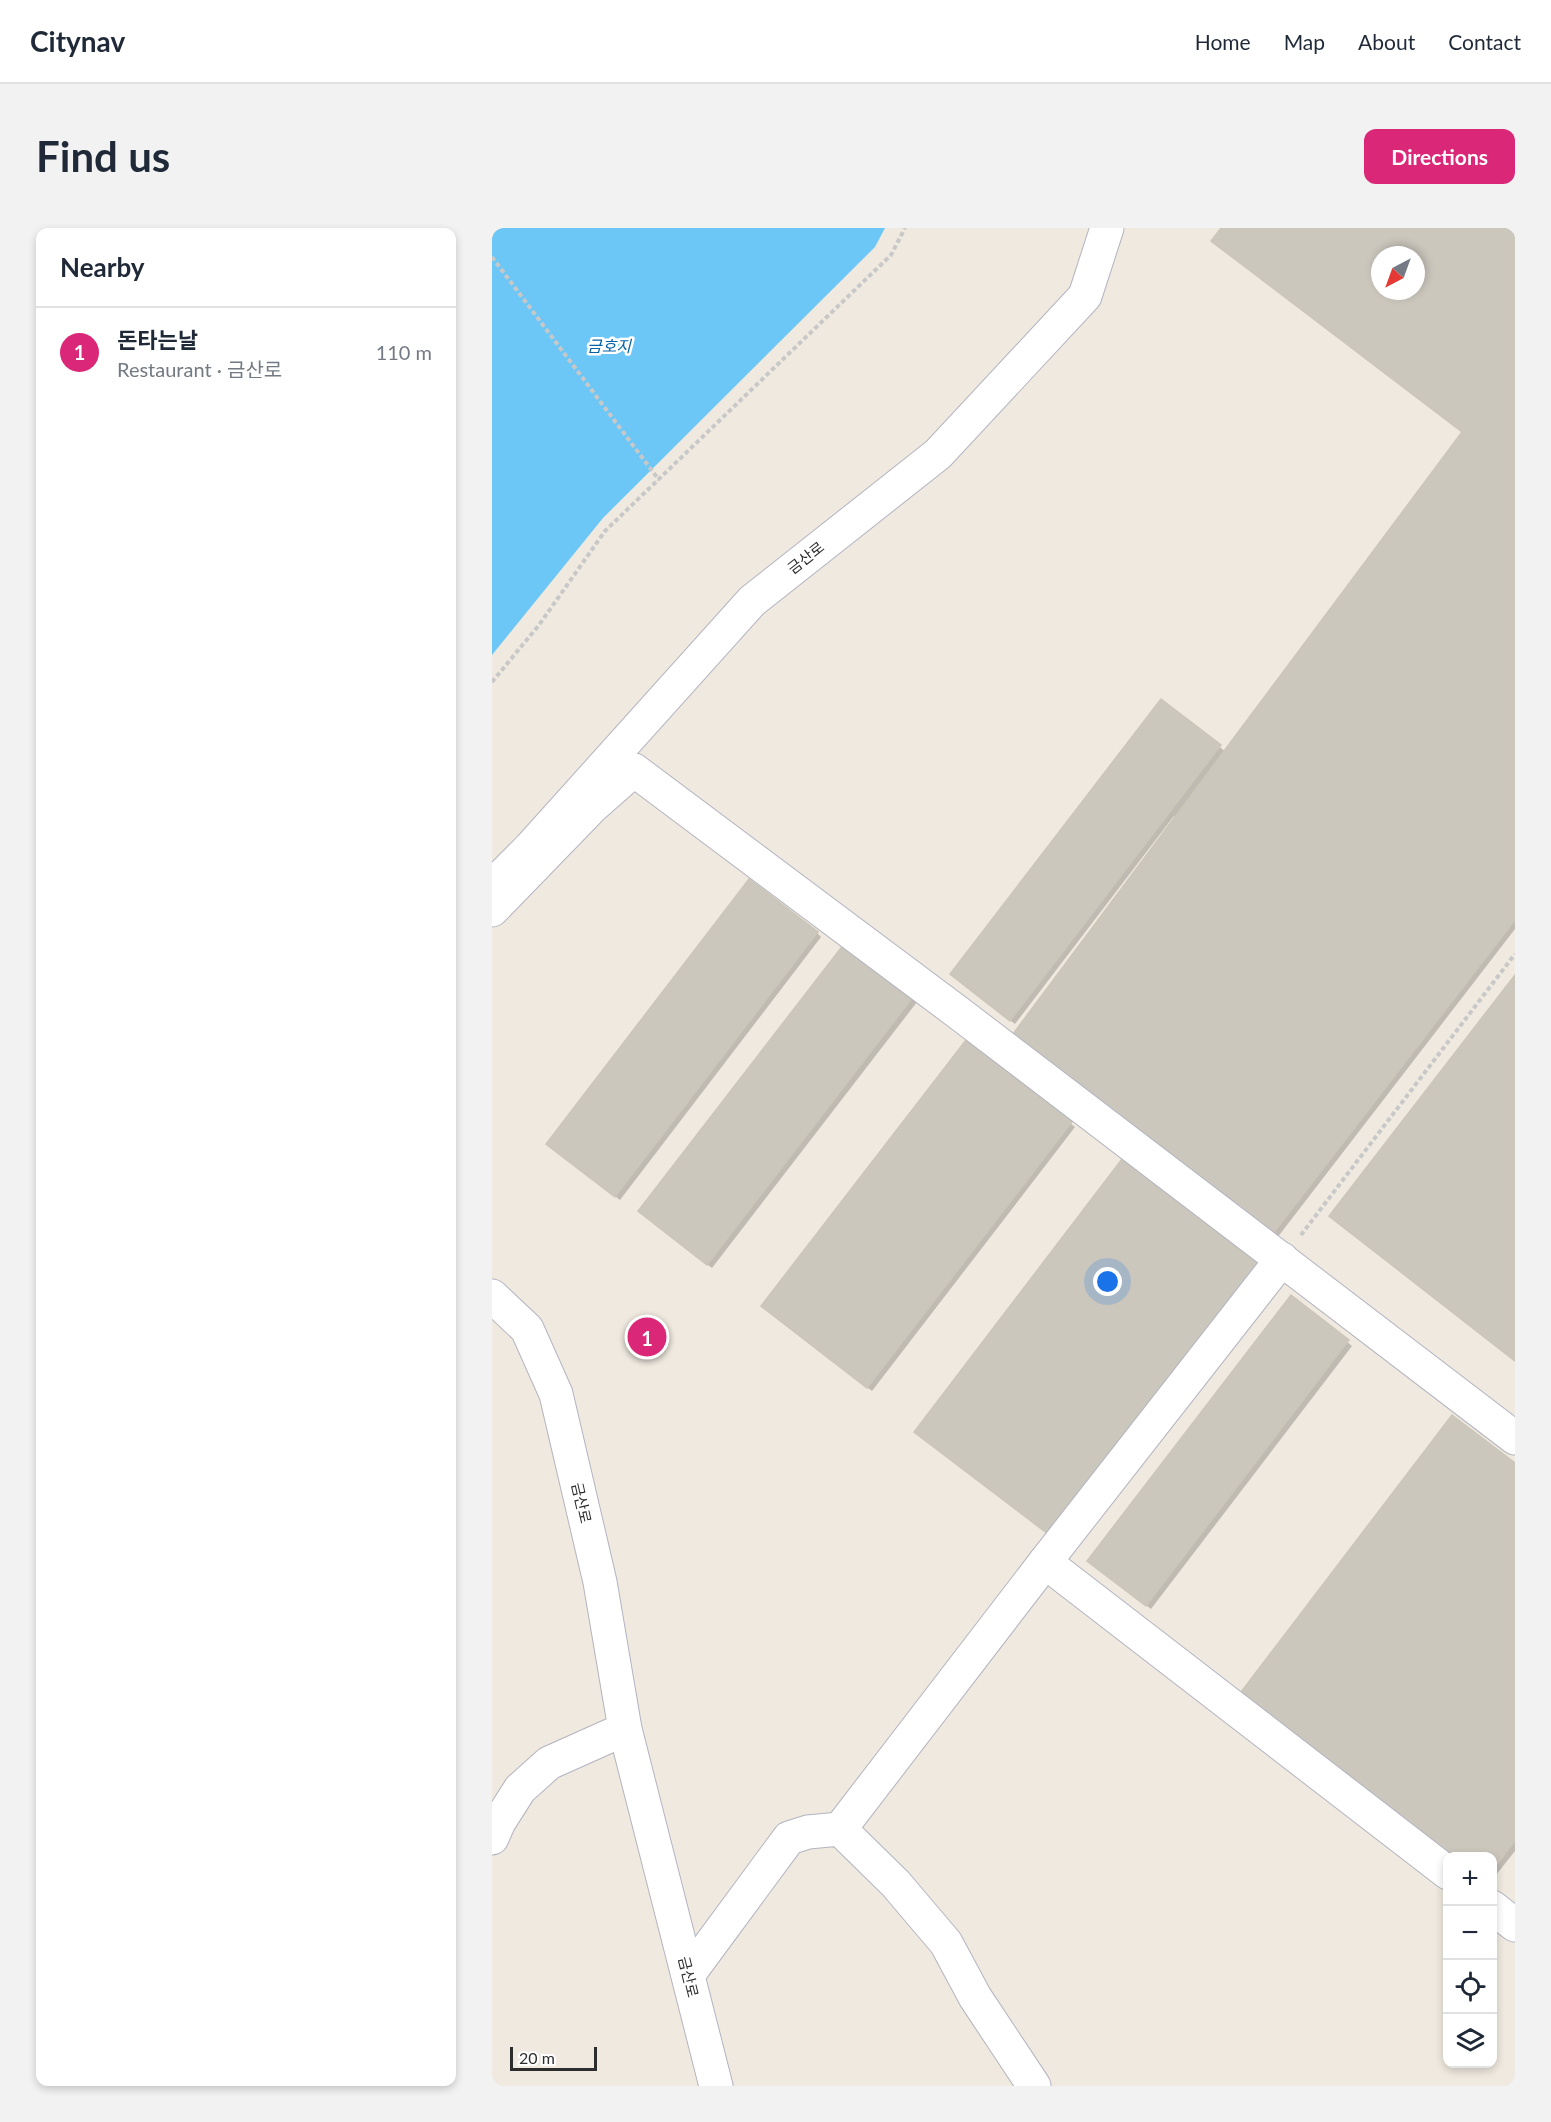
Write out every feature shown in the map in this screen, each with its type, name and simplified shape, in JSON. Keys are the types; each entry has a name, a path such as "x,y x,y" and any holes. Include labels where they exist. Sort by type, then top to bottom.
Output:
{"street":[{"name":"금산로","path":"492,886 530,848 752,601 938,454 1085,296 1107,228"},
{"path":"492,910 591,808 634,770 960,1014 1515,1438"},
{"path":"688,1975 789,1838 808,1832 840,1829 1282,1259"},
{"name":"금산로","path":"492,1296 527,1329 556,1394 600,1582 625,1729 716,2086"},
{"path":"1045,1562 1443,1869"},
{"path":"492,1838 499,1822 520,1789 549,1763 625,1729"},
{"path":"840,1829 896,1884 946,1943 975,1997 1034,2086"},
{"path":"1497,1911 1515,1925"}],"path":[{"path":"492,682 539,625 605,531 891,255 905,228"},
{"path":"492,257 659,480"},
{"path":"1282,1259 1515,954"}],"water":[{"name":"금호지","path":"492,228 885,228 875,247 603,518 492,655"}],"building":[{"path":"1221,228 1515,228 1515,920 1272,1235 1010,1038 1462,432 1211,241"},
{"path":"1161,699 1221,745 1010,1021 950,974"},
{"path":"749,879 818,932 615,1197 546,1144"},
{"path":"844,944 913,997 707,1265 638,1211"},
{"path":"1515,975 1515,1361 1329,1216"},
{"path":"966,1040 1072,1122 867,1388 761,1306"},
{"path":"1122,1159 1260,1265 1052,1537 914,1432"},
{"path":"1291,1295 1349,1340 1146,1606 1087,1561"},
{"path":"1452,1415 1515,1463 1515,1841 1497,1864 1497,1852 1443,1852 1238,1696"}],"place":[{"name":"돈타는날","path":"647,1337"}]}
